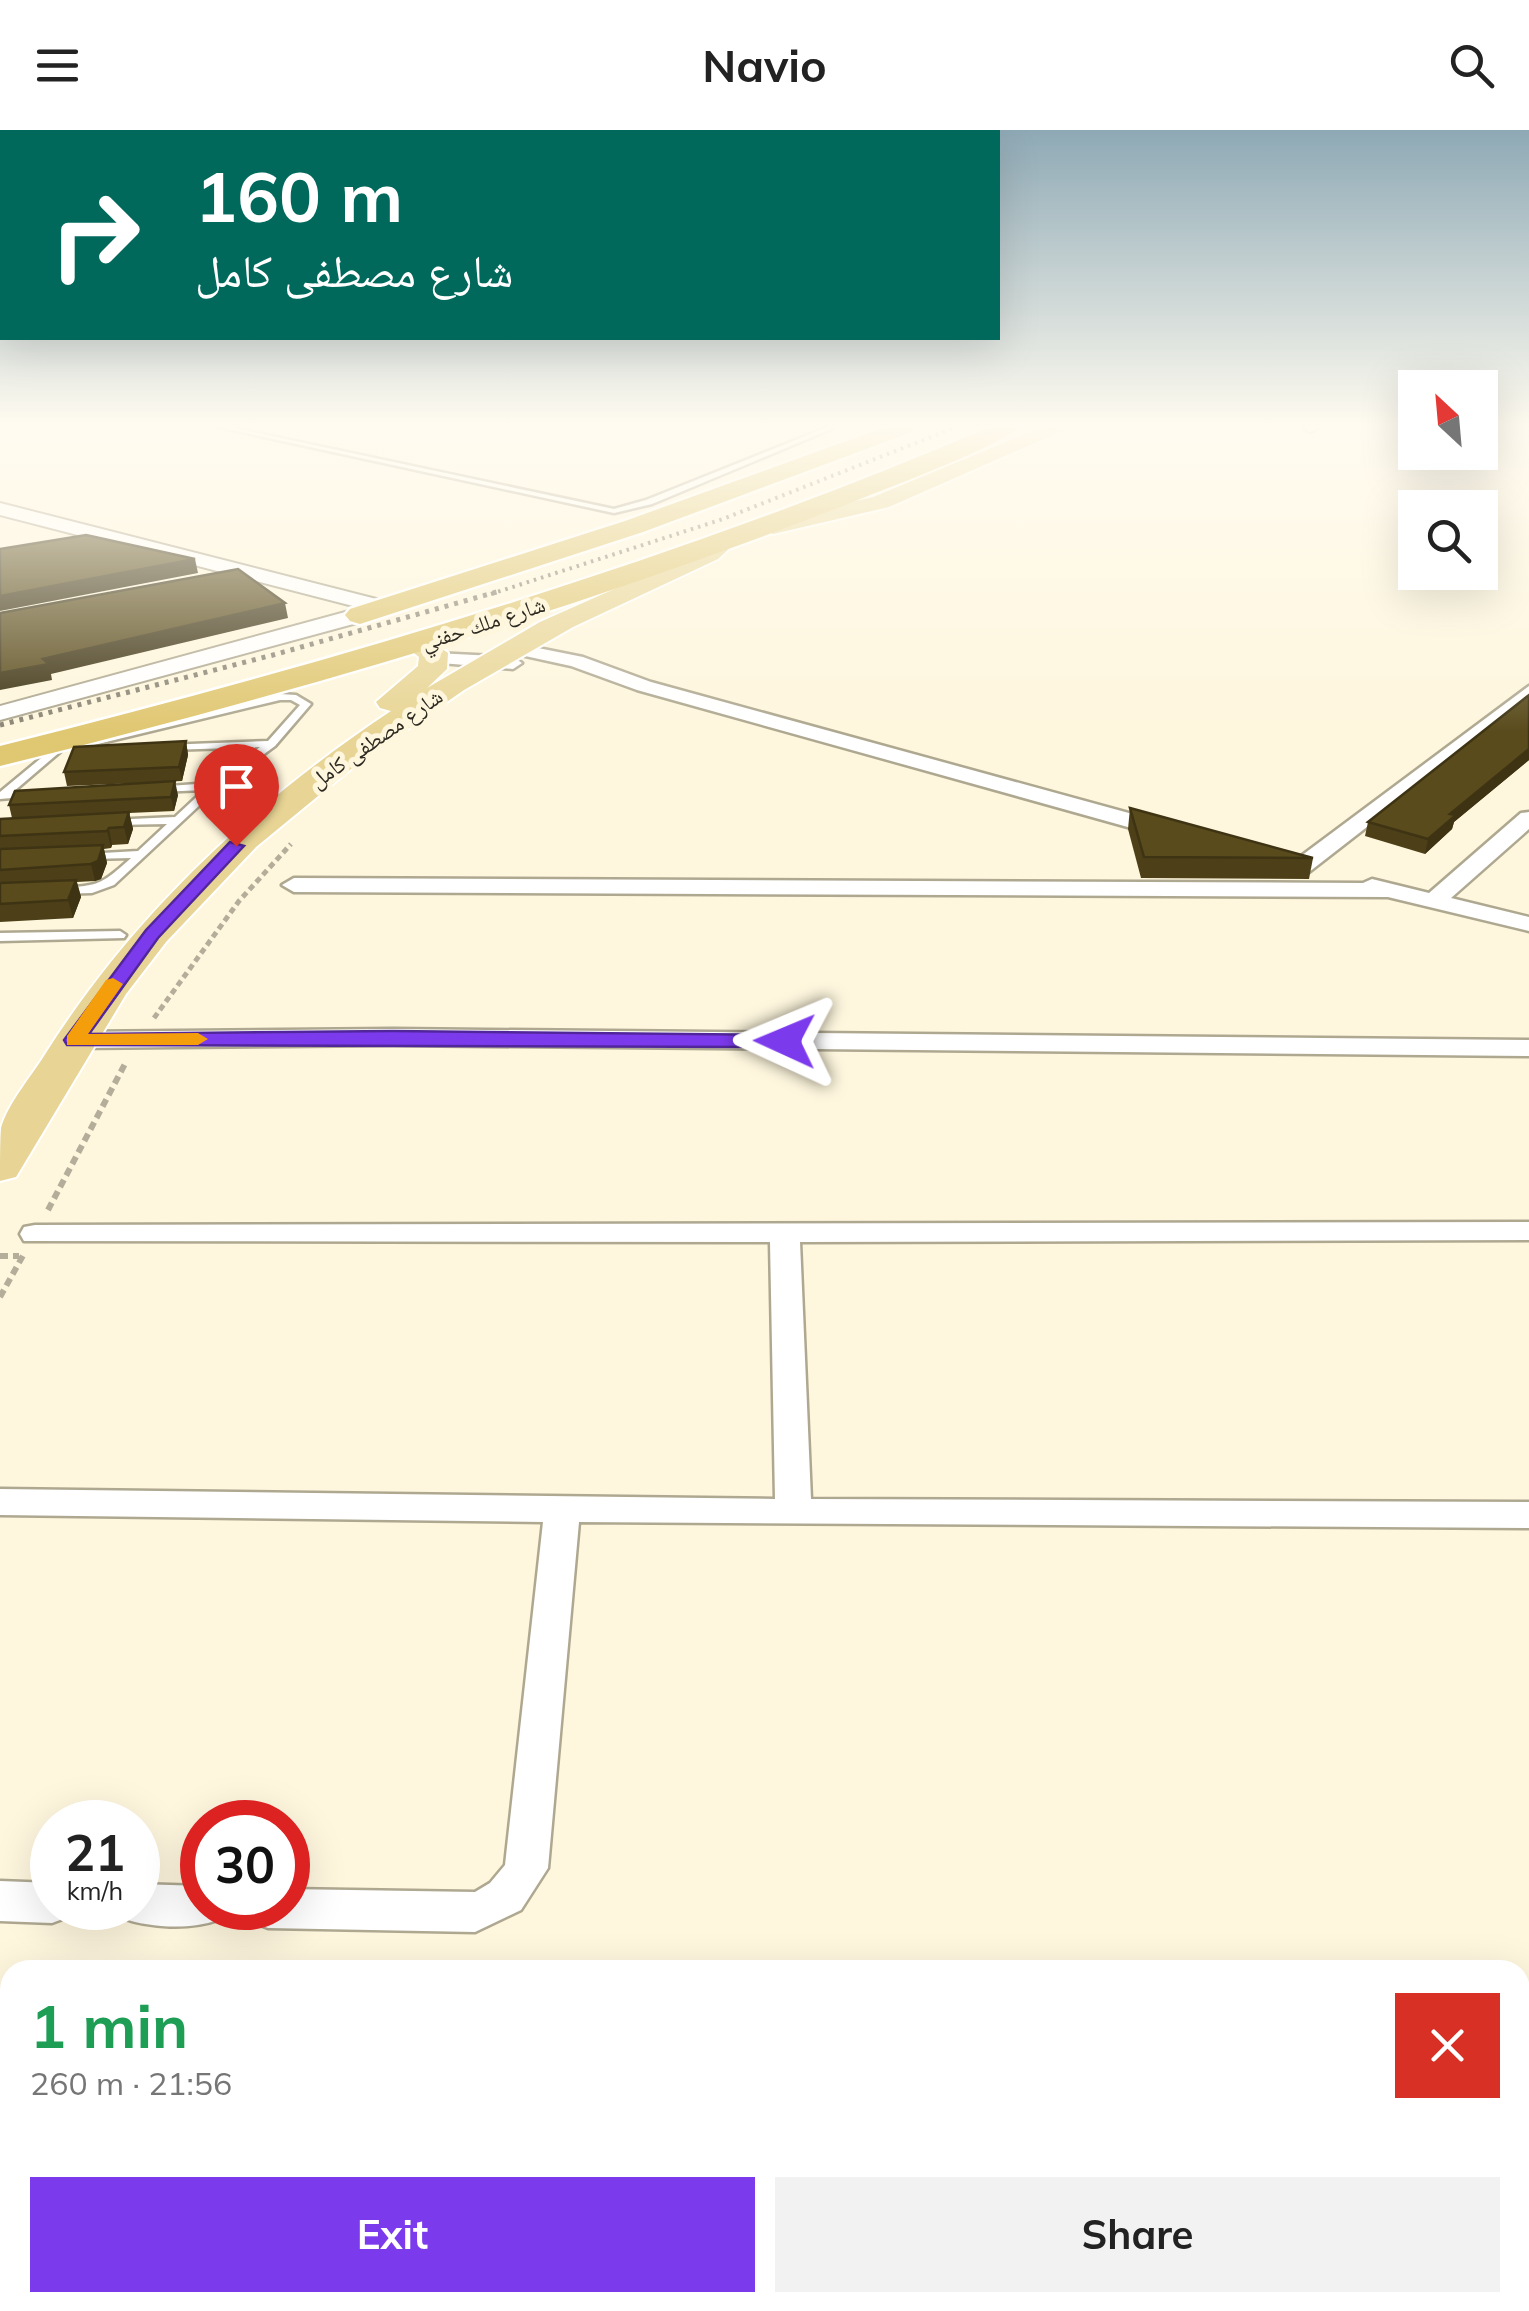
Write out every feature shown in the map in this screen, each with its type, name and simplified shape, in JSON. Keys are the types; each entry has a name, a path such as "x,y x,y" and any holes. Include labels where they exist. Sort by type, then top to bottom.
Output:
{"highway":[{"name":"شارع ملك حفني","path":"372,612 626,529"},
{"name":"شارع ملك حفني","path":"0,756 433,639 769,529"},
{"path":"372,612 433,639"},
{"name":"شارع ملك حفني","path":"0,744 433,639"}],"main road":[{"name":"شارع مصطفى كامل","path":"0,1167 74,1040 152,934 236,846 324,772 520,657 574,614 697,564 720,545"},
{"name":"شارع مصطفى كامل","path":"0,1106 38,1042 120,935 230,823 418,682 433,639"}],"street":[{"path":"27,529 212,579 372,612"},
{"path":"84,529 252,572 372,612"},
{"path":"75,543 114,536"},
{"path":"212,579 252,572"},
{"path":"0,712 372,612"},
{"path":"433,639 520,657 582,679 644,686 1188,836"},
{"path":"1529,692 1291,865 1529,924"},
{"path":"1434,901 1529,818"},
{"path":"294,885 1388,890"},
{"path":"74,1040 393,1037 1529,1048"},
{"path":"29,1245 785,1233 1529,1231"},
{"path":"785,1233 793,1512"},
{"path":"0,1502 793,1512 1529,1515"},
{"path":"310,1909 474,1912 496,1907 514,1891 526,1868 562,1509"},
{"path":"0,1901 30,1902"}],"lane":[{"path":"0,765 268,700 302,700 306,704 272,744 214,786 103,888 49,892"},
{"path":"158,747 272,744"},
{"path":"1,796 60,750 121,748"},
{"path":"137,790 214,786"},
{"path":"1,796 41,793"},
{"path":"99,822 178,820"},
{"path":"70,857 141,854"},
{"path":"0,937 120,935"}],"path":[{"path":"0,1297 138,1040 240,900 297,838"},
{"path":"0,1256 29,1245"}],"building":[{"path":"86,535 195,559 0,596 0,549"},
{"path":"238,569 285,603 43,659 49,664 0,673 0,613"},
{"path":"1529,695 1529,749 1450,814 1456,815 1428,839 1368,822"},
{"path":"186,741 179,767 64,772 74,747"},
{"path":"175,781 171,797 9,805 15,791"},
{"path":"1130,808 1313,858 1144,857"},
{"path":"129,812 124,827 107,831 0,836 0,819"},
{"path":"103,845 98,861 91,864 0,870 0,849"},
{"path":"76,880 68,900 0,904 0,883"}],"railway":[{"path":"491,594 693,529"},
{"path":"0,725 273,655 500,591"}],"slow traffic":[{"path":"113,984 74,1040 198,1039"}],"route":[{"path":"236,846 152,934 74,1040 393,1037 785,1041"}]}
